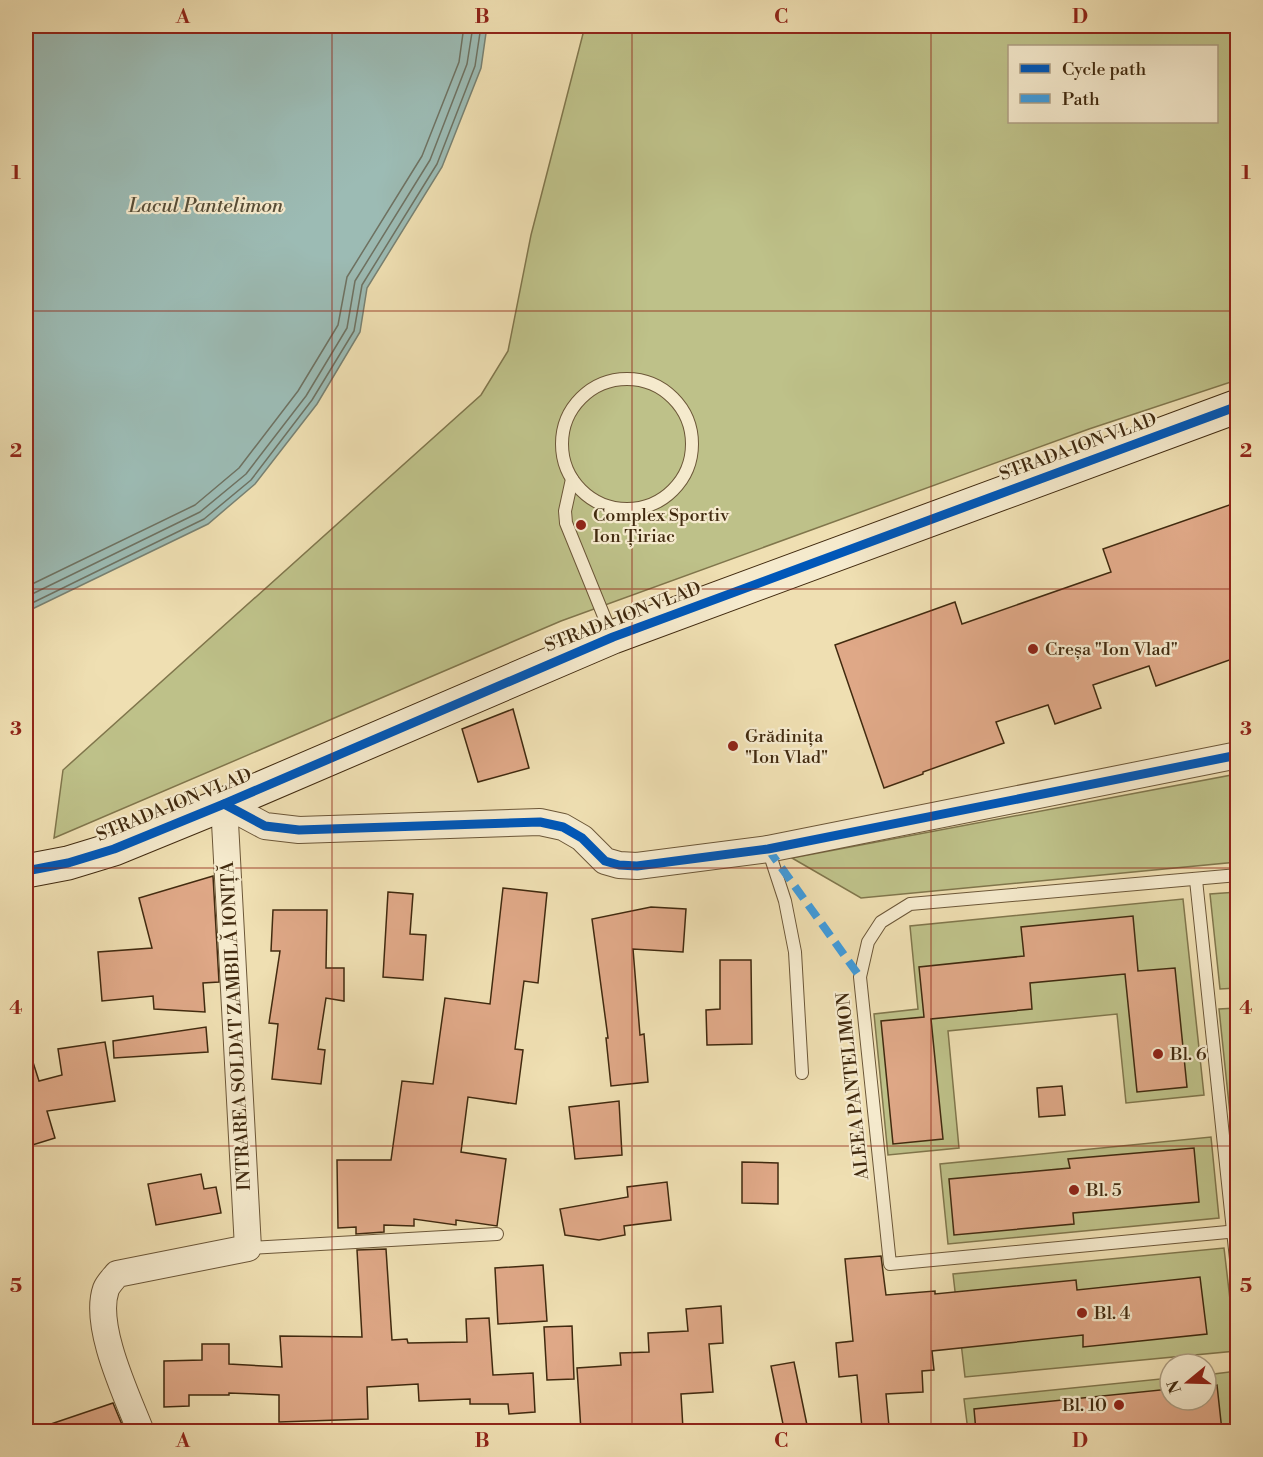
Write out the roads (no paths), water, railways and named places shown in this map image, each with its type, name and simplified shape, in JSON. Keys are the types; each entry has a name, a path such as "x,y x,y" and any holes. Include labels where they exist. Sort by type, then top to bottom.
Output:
{"street":[{"name":"STRADA ION VLAD","path":"26,871 68,863 114,849 613,637 1238,406"},
{"path":"224,804 265,826 299,830 540,822 564,827 582,838 604,861 637,866 768,849 1238,755"},
{"name":"INTRAREA SOLDAT ZAMBILĂ IONIȚĂ","path":"224,804 248,1248"},
{"path":"141,1431 113,1359 106,1331 103,1308 106,1288 117,1274 248,1248"}],"lane":[{"path":"572,479 586,495 605,506 627,510 648,507 667,496 682,480 690,460 692,438 686,417 674,399 657,386 636,380 615,380 595,387 579,400 567,418 562,439 564,460 572,479 565,511 566,523 613,637"},
{"path":"768,849 785,901 795,952 802,1072"},
{"name":"ALEEA PANTELIMON","path":"1235,1231 890,1264 860,977 868,942 881,922 910,904 1238,875"},
{"path":"1196,880 1235,1231 1238,1278"},
{"path":"248,1248 497,1234"}],"water":[{"name":"Lacul Pantelimon","path":"26,26 487,26 481,68 442,167 367,288 360,332 317,404 255,484 208,524 26,612"}],"place":[{"name":"Complex Sportiv Ion Țiriac","path":"581,525"},
{"name":"Creșa \"Ion Vlad\"","path":"1033,649"},
{"name":"Grădinița \"Ion Vlad\"","path":"733,746"},
{"name":"Bl. 6","path":"1158,1054"},
{"name":"Bl. 5","path":"1074,1190"},
{"name":"Bl. 4","path":"1082,1313"},
{"name":"Bl. 10","path":"1119,1405"}]}
